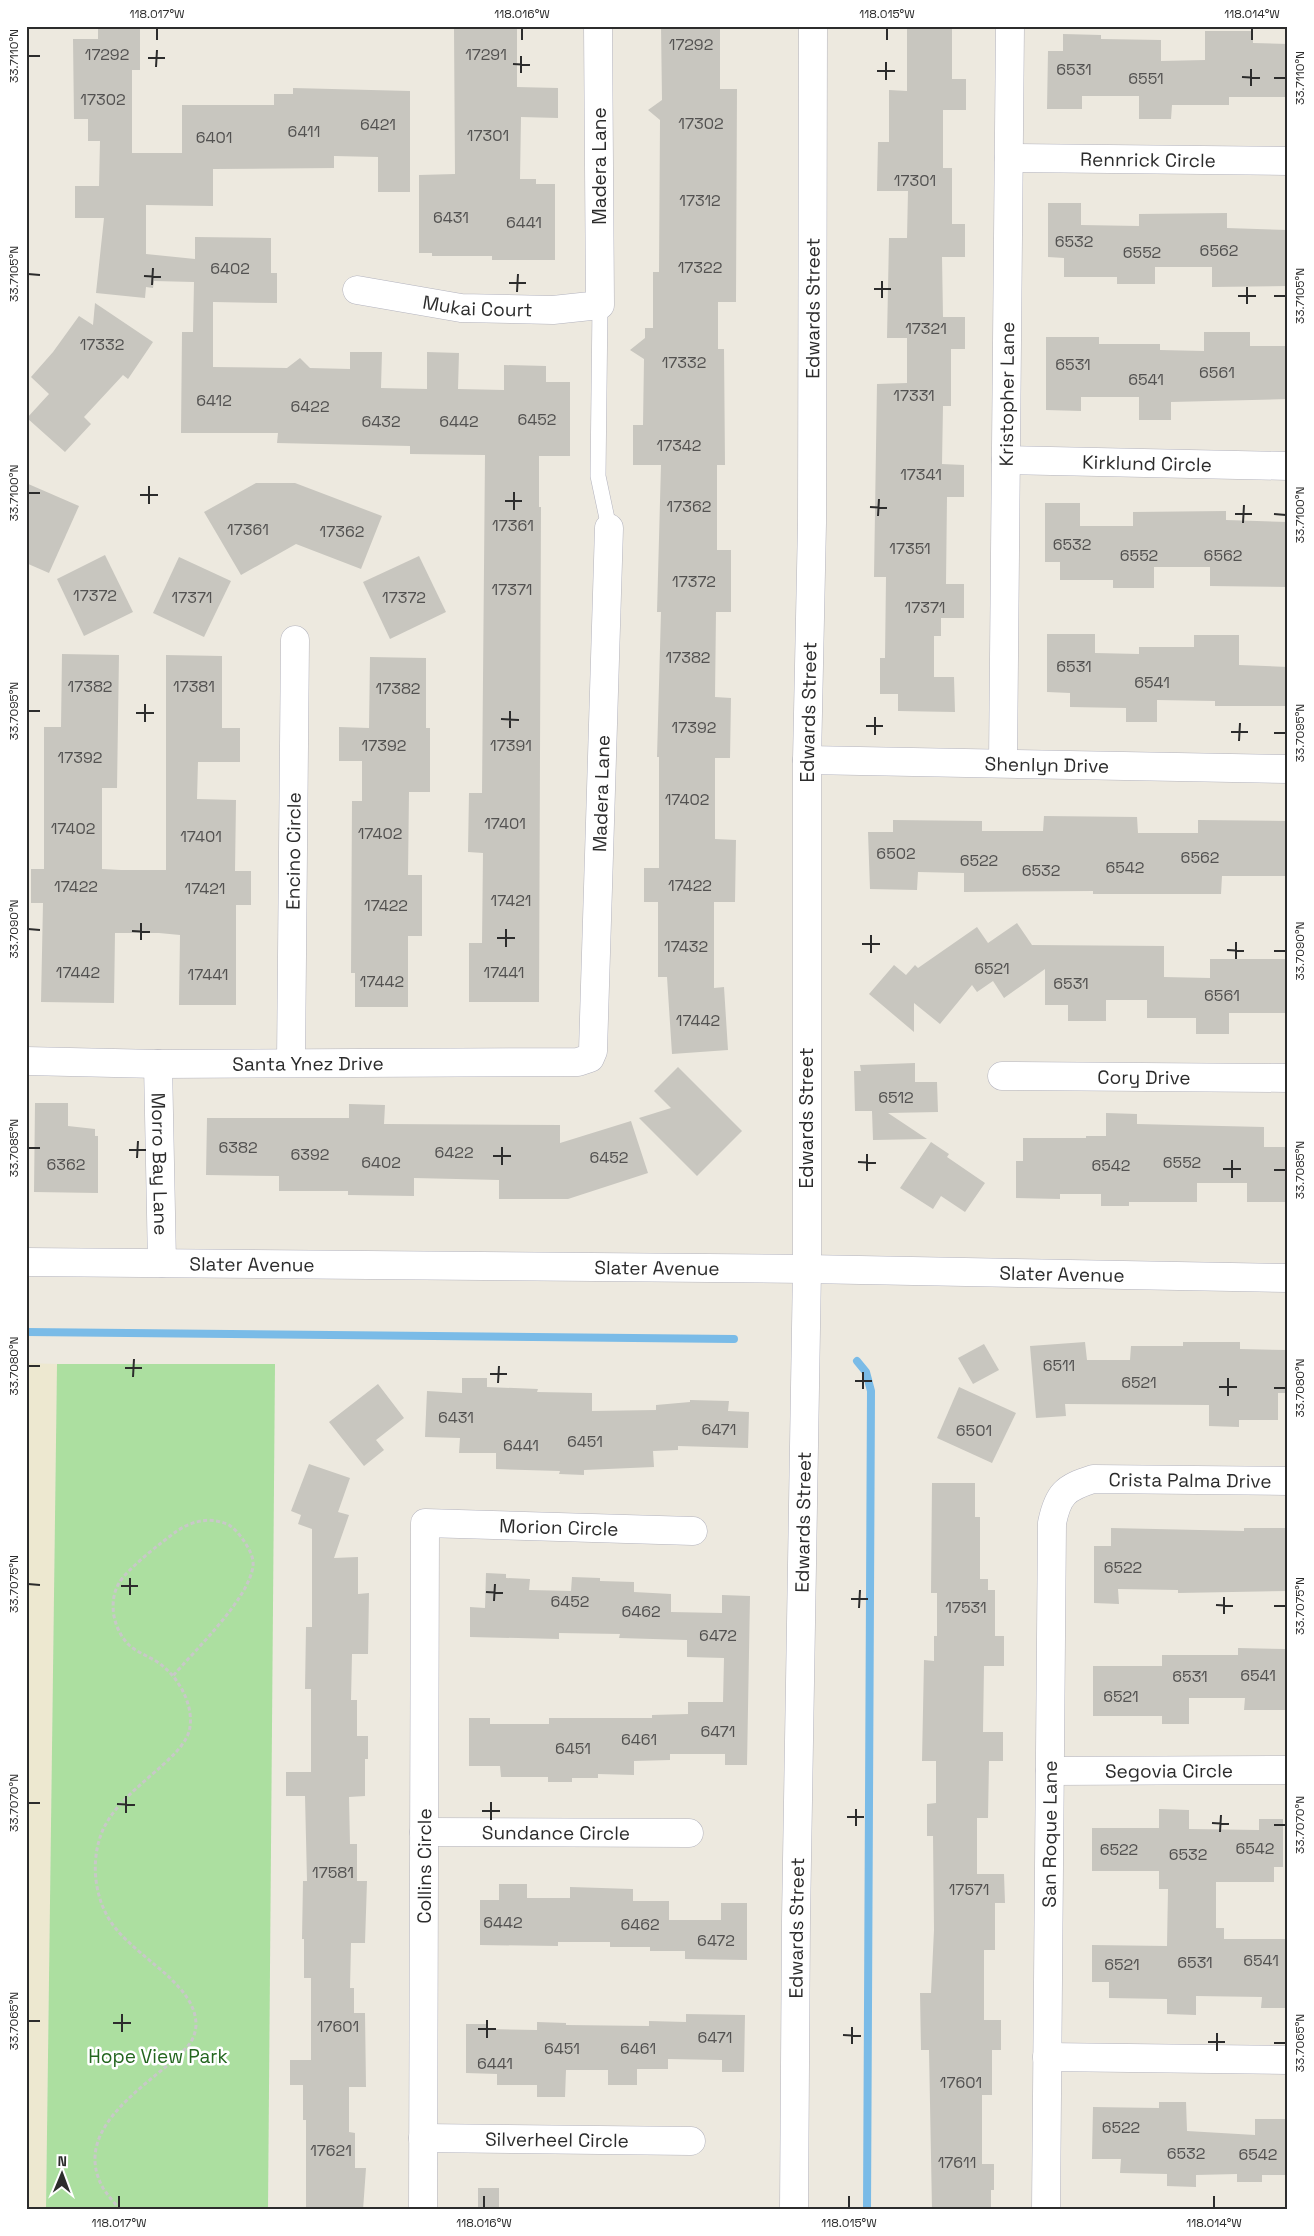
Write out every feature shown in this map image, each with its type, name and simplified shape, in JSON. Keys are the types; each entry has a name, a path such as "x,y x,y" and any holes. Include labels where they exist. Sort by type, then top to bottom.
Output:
{"street":[{"name":"Madera Lane","path":"598,26 600,305"},
{"name":"Edwards Street","path":"794,2210 807,1269 807,760 812,523 813,26"},
{"name":"Kristopher Lane","path":"1002,763 1010,26"},
{"name":"Rennrick Circle","path":"1009,158 1288,161"},
{"name":"Mukai Court","path":"357,290 461,308 554,310 600,305"},
{"name":"Kirklund Circle","path":"1006,460 1288,466"},
{"name":"Madera Lane","path":"590,1058 593,1041 609,528"},
{"name":"Encino Circle","path":"292,1062 295,640"},
{"name":"Shenlyn Drive","path":"807,760 1288,769"},
{"name":"Santa Ynez Drive","path":"26,1061 158,1064 578,1062 590,1058"},
{"name":"Morro Bay Lane","path":"158,1064 162,1263"},
{"name":"Cory Drive","path":"1002,1076 1288,1078"},
{"name":"Slater Avenue","path":"26,1262 807,1269 1288,1278"},
{"name":"Crista Palma Drive","path":"1093,1479 1288,1481"},
{"name":"San Roque Lane","path":"1046,2210 1052,1523 1057,1501 1072,1485 1093,1479"},
{"name":"Morion Circle","path":"425,1523 693,1531"},
{"name":"Collins Circle","path":"423,2210 425,1523"},
{"name":"Segovia Circle","path":"1050,1771 1288,1770"},
{"name":"Sundance Circle","path":"424,1832 689,1833"},
{"path":"1048,2057 1288,2060"},
{"name":"Silverheel Circle","path":"423,2138 691,2141"}],"lane":[{"path":"600,305 598,476 609,528"}],"path":[{"path":"120,2210 102,2187 96,2163 95,2146 104,2126 121,2105 192,2044 196,2024 192,2008 184,1992 113,1925 99,1896 95,1868 98,1841 107,1818 129,1793 175,1753 190,1731 191,1712 181,1688 165,1668 129,1645 118,1630 112,1608 119,1583 175,1532 194,1520 210,1520 228,1525 238,1533 249,1550 254,1563 250,1577 241,1596 172,1676"}],"shaded area":[{"path":"26,1363 57,1364 46,2210 26,2210"}],"green space":[{"name":"Hope View Park","path":"57,1364 275,1364 268,2210 46,2210"}],"building":[{"path":"98,26 140,26 140,70 132,70 132,153 182,153 182,105 274,105 274,94 293,94 293,88 410,91 410,192 378,192 378,157 334,156 334,168 213,169 213,206 146,205 146,254 195,259 195,237 271,238 271,273 277,273 277,303 213,302 213,367 287,368 300,358 310,368 350,369 350,352 382,352 381,388 427,389 427,352 459,353 458,389 504,390 504,365 546,366 546,382 570,382 570,456 539,456 539,507 541,507 539,1002 469,1002 469,943 482,943 483,853 468,852 469,793 482,793 485,455 410,454 410,446 277,443 278,433 181,433 182,332 193,332 194,282 154,281 153,288 146,287 145,298 96,293 104,218 75,218 75,186 99,186 100,141 88,141 88,119 74,119 73,39 98,39"},
{"path":"477,26 517,26 517,87 558,88 558,118 521,117 520,179 536,179 536,184 555,184 555,260 492,260 492,256 432,256 432,253 419,253 419,175 455,174 454,29 477,29"},
{"path":"661,26 720,26 720,89 737,89 736,302 718,302 718,349 724,349 725,465 717,465 717,550 731,550 731,612 716,612 715,697 731,698 730,758 715,758 715,839 736,840 735,902 714,902 714,988 724,987 728,1050 672,1054 667,977 658,977 658,902 644,902 644,868 659,868 659,757 657,757 661,612 657,612 661,465 633,465 633,425 643,425 644,359 630,350 645,338 645,328 653,328 653,272 659,272 660,120 648,110 662,100"},
{"path":"907,26 952,26 952,79 966,79 966,110 943,110 943,168 952,168 952,224 965,224 965,257 942,257 943,317 965,317 965,349 951,349 951,406 943,406 942,464 964,465 964,497 947,497 946,584 964,584 964,618 941,618 941,636 934,636 934,677 954,677 955,712 898,711 898,694 880,694 880,658 885,658 886,577 874,577 877,384 907,383 907,338 887,338 889,238 907,238 908,191 877,191 878,142 889,142 889,90 907,91"},
{"path":"1205,31 1253,31 1253,43 1288,44 1288,97 1229,97 1229,105 1172,105 1171,119 1139,119 1139,96 1082,96 1082,109 1047,109 1048,51 1063,51 1063,34 1101,35 1101,39 1161,40 1161,61 1205,60"},
{"path":"1048,203 1081,203 1081,225 1139,226 1139,214 1227,213 1227,228 1288,230 1288,286 1212,287 1212,267 1155,267 1155,284 1117,284 1117,277 1064,277 1064,258 1048,257"},
{"path":"95,303 153,342 128,379 123,375 84,417 91,424 65,452 27,418 49,394 31,377 53,352 79,316 93,325"},
{"path":"1204,332 1250,332 1250,346 1288,346 1288,399 1171,402 1171,420 1139,420 1139,397 1081,397 1081,411 1046,410 1046,337 1099,337 1099,344 1160,344 1160,350 1204,351"},
{"path":"26,483 79,506 49,573 26,563"},
{"path":"256,483 295,483 382,516 361,569 296,544 241,575 204,512"},
{"path":"1045,503 1080,503 1080,526 1133,526 1133,512 1226,511 1226,520 1288,522 1288,587 1210,586 1210,567 1154,567 1154,588 1113,588 1113,580 1060,580 1060,562 1045,562"},
{"path":"105,555 133,612 84,636 57,579"},
{"path":"419,556 446,612 390,639 363,582"},
{"path":"179,557 231,581 204,637 153,613"},
{"path":"1047,634 1095,634 1095,653 1139,654 1139,647 1194,647 1194,635 1239,635 1239,665 1288,667 1288,706 1215,706 1215,701 1157,700 1157,722 1126,722 1126,708 1070,707 1070,693 1047,692"},
{"path":"62,654 119,655 117,788 102,788 102,869 121,870 166,870 166,655 222,656 222,728 240,728 240,762 198,762 197,799 236,800 235,871 251,871 251,905 236,905 236,1005 179,1005 180,935 159,933 115,933 114,1003 41,1002 43,903 31,903 31,869 44,869 44,727 61,727"},
{"path":"370,657 426,658 426,728 430,728 430,792 409,792 408,875 422,875 422,936 408,936 408,1007 355,1007 355,973 351,973 352,801 362,801 362,761 339,761 339,727 369,728"},
{"path":"1044,816 1137,817 1138,833 1198,833 1198,820 1288,821 1288,876 1222,876 1221,894 1093,894 1093,891 964,892 964,873 918,872 917,890 870,889 868,832 893,832 893,820 982,821 982,831 1043,831"},
{"path":"1017,923 1032,945 1164,946 1164,977 1210,978 1210,959 1288,959 1288,1013 1229,1013 1229,1034 1196,1034 1196,1018 1147,1018 1147,1000 1106,1000 1106,1021 1068,1021 1068,1005 1045,1005 1045,969 1004,998 993,981 977,992 972,985 940,1024 914,1003 914,1032 869,994 894,965 906,975 915,965 918,968 977,927 988,943"},
{"path":"915,1063 915,1082 937,1082 938,1112 888,1113 927,1139 873,1140 872,1111 855,1111 854,1071 861,1071 860,1065"},
{"path":"678,1067 742,1131 697,1176 639,1118 671,1108 654,1091"},
{"path":"35,1103 68,1103 68,1126 95,1129 95,1136 98,1136 98,1193 34,1192"},
{"path":"349,1104 385,1105 384,1124 560,1125 560,1143 631,1121 648,1173 568,1199 499,1199 499,1180 414,1178 414,1196 348,1195 348,1191 279,1191 279,1176 206,1175 207,1118 349,1118"},
{"path":"1106,1113 1137,1114 1137,1124 1264,1127 1264,1147 1285,1147 1285,1202 1247,1202 1247,1183 1197,1183 1197,1202 1129,1202 1129,1206 1101,1206 1101,1194 1060,1194 1060,1199 1016,1198 1016,1161 1023,1161 1023,1138 1086,1138 1086,1136 1106,1136"},
{"path":"931,1142 949,1154 947,1157 985,1183 965,1212 941,1196 933,1209 900,1188"},
{"path":"1085,1342 1087,1360 1130,1360 1131,1346 1183,1346 1183,1342 1240,1342 1240,1349 1288,1350 1288,1393 1278,1393 1278,1420 1239,1420 1239,1427 1209,1426 1209,1405 1065,1404 1066,1416 1036,1418 1030,1346"},
{"path":"984,1344 999,1370 973,1384 958,1358"},
{"path":"462,1378 487,1378 487,1387 538,1389 537,1392 592,1393 592,1411 656,1410 656,1405 690,1402 690,1400 729,1401 728,1411 749,1412 748,1448 678,1446 678,1450 653,1451 654,1467 584,1470 584,1475 559,1474 560,1471 496,1469 496,1453 459,1453 460,1438 425,1437 427,1391 462,1393"},
{"path":"378,1384 404,1418 376,1440 384,1450 364,1466 329,1422"},
{"path":"959,1387 1016,1413 992,1463 937,1438"},
{"path":"309,1464 350,1478 338,1512 349,1515 334,1558 358,1557 358,1594 369,1593 368,1654 352,1654 351,1700 357,1700 357,1736 368,1736 368,1759 365,1759 365,1796 349,1797 350,1844 357,1844 357,1881 367,1881 365,1943 351,1943 350,1988 354,1988 354,2013 365,2013 366,2087 349,2087 349,2132 355,2133 355,2168 366,2168 363,2210 306,2210 306,2120 303,2120 303,2085 290,2085 290,2060 311,2060 311,1978 304,1978 304,1939 302,1939 303,1881 307,1881 305,1796 286,1796 286,1772 311,1772 311,1689 305,1689 306,1627 312,1627 312,1529 298,1524 301,1515 291,1511"},
{"path":"932,1483 975,1483 975,1517 980,1517 980,1579 988,1579 988,1590 995,1590 995,1636 1004,1636 1004,1666 984,1666 983,1732 1003,1732 1003,1761 989,1761 988,1818 977,1818 977,1874 1004,1874 1005,1903 995,1903 995,1950 984,1950 984,2020 1001,2020 1001,2050 992,2050 992,2095 982,2095 982,2164 994,2164 994,2190 991,2190 991,2210 932,2210 929,2050 921,2050 920,1993 931,1993 934,1930 933,1836 927,1836 927,1804 936,1803 936,1761 922,1761 924,1660 934,1661 934,1636 937,1636 937,1593 931,1593"},
{"path":"1111,1528 1244,1531 1244,1528 1288,1528 1288,1591 1178,1593 1178,1590 1118,1589 1119,1604 1094,1603 1094,1546 1111,1546"},
{"path":"486,1573 506,1574 506,1578 530,1579 529,1590 571,1591 572,1577 600,1578 600,1581 634,1582 634,1592 671,1594 671,1612 722,1613 722,1595 750,1596 747,1765 725,1765 725,1754 670,1754 670,1760 634,1761 634,1775 598,1774 598,1778 572,1778 572,1782 548,1782 548,1777 501,1777 500,1766 469,1766 469,1718 490,1718 490,1724 549,1724 549,1718 652,1718 652,1715 688,1714 688,1702 723,1702 724,1658 687,1657 687,1640 619,1638 620,1634 559,1633 559,1639 470,1637 470,1607 485,1608"},
{"path":"1238,1648 1285,1649 1285,1656 1288,1656 1288,1710 1244,1710 1245,1698 1189,1698 1189,1724 1162,1724 1162,1716 1093,1716 1093,1666 1162,1666 1162,1655 1238,1655"},
{"path":"1159,1809 1189,1810 1189,1829 1259,1830 1259,1819 1283,1819 1283,1867 1274,1867 1274,1882 1216,1882 1216,1928 1224,1928 1224,1939 1288,1939 1288,2008 1261,2008 1262,1997 1196,1996 1196,2015 1167,2014 1167,1999 1109,1998 1109,1982 1092,1982 1092,1945 1167,1946 1168,1889 1159,1889 1159,1871 1092,1871 1092,1828 1159,1828"},
{"path":"499,1884 527,1884 527,1898 570,1898 570,1887 633,1889 633,1901 669,1901 669,1920 721,1920 721,1903 747,1903 747,1960 685,1959 685,1951 650,1951 650,1947 610,1947 610,1942 558,1942 558,1946 480,1945 480,1900 499,1900"},
{"path":"686,2014 745,2015 744,2072 722,2072 722,2060 668,2059 668,2069 637,2069 637,2085 608,2085 608,2070 566,2070 565,2097 537,2097 537,2085 497,2085 497,2074 466,2073 466,2024 487,2024 487,2029 537,2030 537,2022 566,2023 566,2025 649,2026 649,2021 686,2022"},
{"path":"1159,2102 1186,2102 1187,2131 1255,2135 1255,2119 1288,2119 1288,2175 1262,2175 1262,2182 1237,2182 1237,2174 1196,2175 1196,2187 1167,2186 1167,2174 1120,2173 1121,2159 1092,2159 1093,2107 1159,2108"},
{"path":"478,2188 499,2188 499,2210 478,2210"}],"waterway":[{"path":"26,1332 734,1339"},
{"path":"857,1361 866,1372 871,1391 867,2210"}]}
